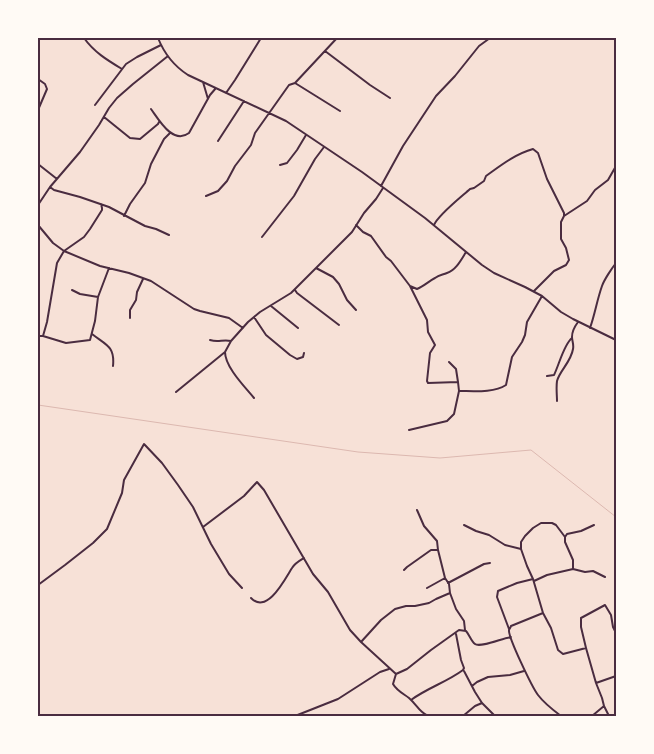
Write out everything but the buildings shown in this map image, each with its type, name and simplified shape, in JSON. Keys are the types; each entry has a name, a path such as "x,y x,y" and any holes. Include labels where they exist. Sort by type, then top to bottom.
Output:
{"street":[{"path":"38,39 45,38"},
{"path":"84,38 90,47 106,60 122,69"},
{"path":"158,38 168,56 179,69 188,75 286,121 362,172 434,225 494,273 533,291 561,312 616,340"},
{"path":"226,93 261,38"},
{"path":"206,196 218,191 227,181 250,145 255,133 288,85 295,83 337,38"},
{"path":"176,392 224,352 231,340 254,317 291,294 352,232 382,187 408,139 436,96 479,46 490,38"},
{"path":"96,105 126,64 161,45"},
{"path":"325,50 390,98"},
{"path":"38,205 50,187 100,125 109,108 133,84 168,56"},
{"path":"38,79 45,84 47,89 38,110 38,121"},
{"path":"203,82 208,99"},
{"path":"295,83 340,111"},
{"path":"151,109 159,122 170,133 186,135 216,88"},
{"path":"218,141 244,101"},
{"path":"104,117 130,138 140,139 159,122"},
{"path":"124,216 145,183 151,164 164,138 170,133"},
{"path":"280,165 287,163 306,135"},
{"path":"262,236 294,196 324,147"},
{"path":"434,225 444,212 470,189 484,181 486,176 494,169 507,160 533,149 538,153 564,216"},
{"path":"38,164 57,179"},
{"path":"533,291 545,278 566,265 569,260 561,239 561,222 564,216 587,200 595,190 608,180 616,166"},
{"path":"50,187 54,190 101,204 145,226 169,235"},
{"path":"43,336 48,322 57,263 64,251 84,237 90,230 102,210 101,204"},
{"path":"38,225 53,243 64,251 151,281 194,309 229,318 243,328"},
{"path":"356,226 371,236 391,261 410,286 428,320 428,332 435,345 430,353 428,383 458,382"},
{"path":"410,286 417,289 420,288 441,274 448,273 457,266 466,252"},
{"path":"590,328 602,284 616,263"},
{"path":"38,336 66,342 90,340 98,297 109,268"},
{"path":"316,268 333,276 347,300 356,310"},
{"path":"130,318 130,310 136,300 136,292 143,278"},
{"path":"72,290 80,294 98,297"},
{"path":"295,290 339,325"},
{"path":"459,391 489,390 502,388 506,385 512,357 522,342 527,322 542,296"},
{"path":"271,306 298,328"},
{"path":"254,317 266,335 290,356 297,359 303,357 304,353"},
{"path":"557,401 558,381 569,362 574,345 572,334 578,322"},
{"path":"92,334 112,350 114,356 113,366"},
{"path":"547,376 554,375 567,342 572,338"},
{"path":"210,340 216,342 231,340"},
{"path":"224,352 229,367 254,398"},
{"path":"409,430 447,421 454,414 459,391 456,369 449,362"},
{"path":"38,585 93,543 107,529 122,493 124,480 144,444 162,463 193,507 229,574 242,588"},
{"path":"203,527 244,496 257,482 264,490 313,574 328,592 350,630 396,674"},
{"path":"417,510 424,526 437,541 450,593 456,609 464,621 465,630 474,643 478,646 511,637"},
{"path":"573,569 573,560 564,536 556,525 541,523 533,528 521,542 521,549 534,580 543,613 551,628 558,650 563,654 586,648"},
{"path":"464,525 489,535 505,545 521,549"},
{"path":"564,536 594,525"},
{"path":"404,570 431,550 438,550"},
{"path":"250,598 260,602 272,597 286,580 296,562 304,558"},
{"path":"448,583 484,564 490,564"},
{"path":"561,716 538,695 524,672 497,597 498,591 517,583 573,569 585,572 593,571 605,577"},
{"path":"427,588 445,578"},
{"path":"361,642 381,620 395,609 429,603 450,593"},
{"path":"609,716 596,683 586,648 581,618 605,606 611,615 616,633"},
{"path":"509,630 511,626 543,613"},
{"path":"428,716 422,714 411,700 396,688 393,684 396,674 406,669 459,630 465,630"},
{"path":"456,633 463,670 475,692 495,716"},
{"path":"295,716 338,699 389,668"},
{"path":"411,700 418,694 440,685 463,670"},
{"path":"472,686 488,677 524,672"},
{"path":"596,683 616,676"},
{"path":"463,716 482,702"},
{"path":"592,716 604,706"}],"waterway":[{"path":"38,405 358,452 440,458 531,450 616,517"}]}
